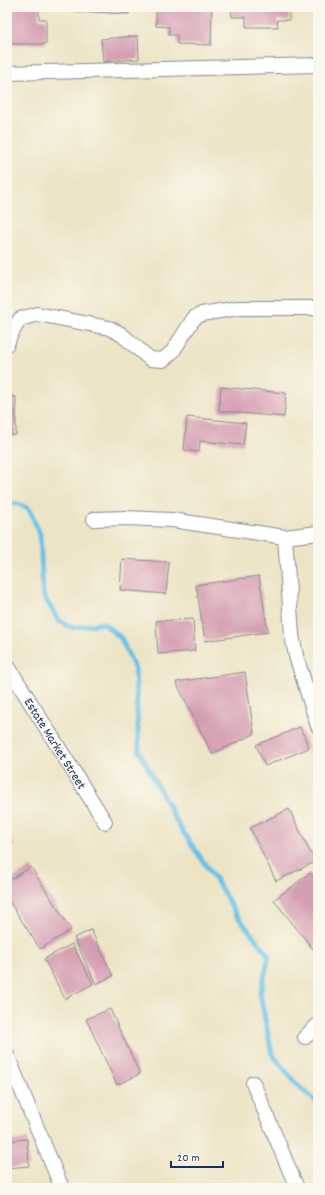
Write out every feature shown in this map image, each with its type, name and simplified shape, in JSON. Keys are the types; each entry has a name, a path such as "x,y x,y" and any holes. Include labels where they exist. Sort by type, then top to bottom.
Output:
{"street":[{"path":"7,73 318,66"},
{"path":"7,344 20,319 38,314 109,328 121,334 150,359 163,360 173,351 194,318 202,314 238,308 318,308"},
{"path":"94,519 125,518 172,520 285,537 318,533"},
{"path":"285,537 292,635 296,656 318,726"},
{"name":"Estate Market Street","path":"7,665 105,822"},
{"path":"305,1037 318,1025"},
{"path":"7,1055 62,1188"},
{"path":"253,1083 298,1188"}],"building":[{"path":"11,7 39,7 39,19 46,19 46,44 10,44"},
{"path":"76,7 130,7 129,14 75,11"},
{"path":"156,7 212,7 211,45 177,44 177,35 169,35 169,27 156,26"},
{"path":"231,7 289,7 289,20 277,20 278,27 246,27 246,17 232,17"},
{"path":"138,36 139,59 103,62 101,39"},
{"path":"221,387 286,393 284,417 219,411"},
{"path":"7,396 16,397 16,435 7,435"},
{"path":"187,417 246,423 243,445 200,441 199,452 184,450"},
{"path":"122,559 169,562 166,594 120,590"},
{"path":"259,576 268,632 205,641 196,585"},
{"path":"193,619 195,651 158,654 156,621"},
{"path":"245,672 254,734 212,754 176,682"},
{"path":"300,727 309,748 265,766 256,745"},
{"path":"289,809 315,862 276,881 250,828"},
{"path":"7,837 14,843 7,849"},
{"path":"31,867 71,930 40,949 7,898 7,882"},
{"path":"310,873 318,883 318,945 313,949 274,900"},
{"path":"91,930 113,976 96,984 74,938"},
{"path":"72,944 93,984 65,999 44,959"},
{"path":"110,1009 140,1074 117,1085 86,1019"},
{"path":"27,1139 29,1166 7,1168 7,1141"}],"waterway":[{"path":"7,504 16,503 29,509 40,534 43,595 59,621 73,628 103,623 121,638 135,669 139,751 179,826 216,880 236,914 269,956 260,994 272,1054 299,1087 318,1103"}]}
